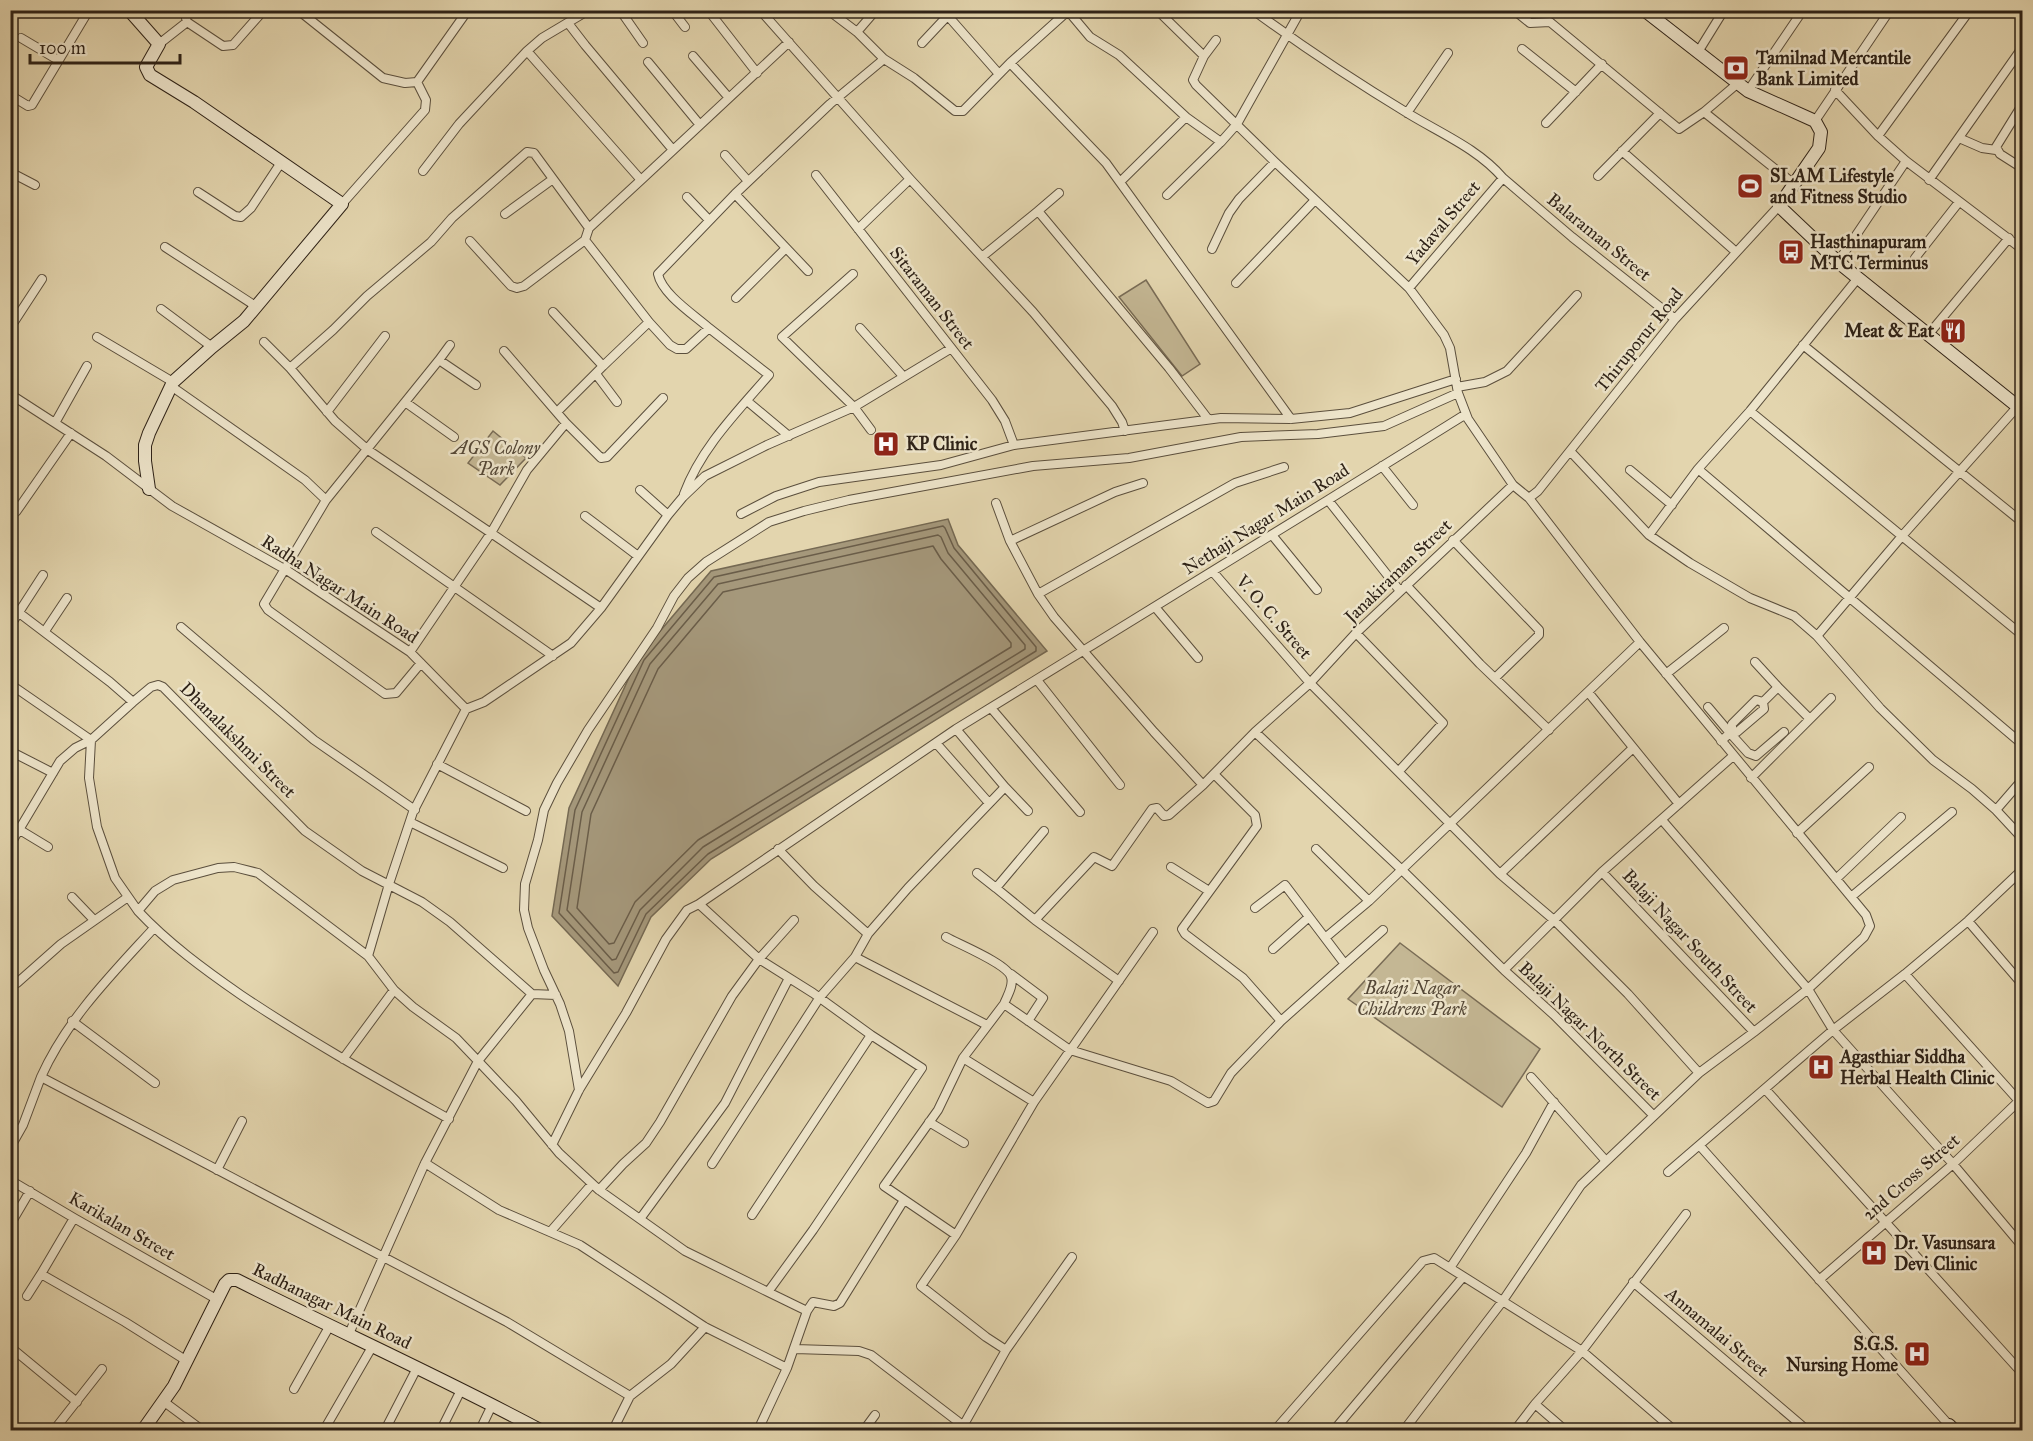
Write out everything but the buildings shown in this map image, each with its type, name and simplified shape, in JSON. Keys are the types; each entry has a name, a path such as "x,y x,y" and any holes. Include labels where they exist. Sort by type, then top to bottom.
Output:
{"street":[{"path":"10,95 28,106 32,105 89,10"},
{"path":"129,10 159,44"},
{"path":"184,10 187,22 223,46 233,45 264,10"},
{"path":"298,10 383,78 405,83 417,82 468,10"},
{"path":"423,171 459,124 528,51 542,38 589,10"},
{"path":"620,10 643,43"},
{"path":"672,10 685,27"},
{"path":"708,10 757,73"},
{"path":"760,10 839,96 910,179 983,256 1112,406 1125,431"},
{"path":"828,10 857,32 884,59 914,78 955,111 963,111 1010,63 1069,11 1090,37 1119,55 1186,117 1221,142"},
{"path":"857,32 876,10"},
{"path":"1157,10 1204,56"},
{"name":"Yadaval Street","path":"1253,10 1288,36 1407,113 1479,154 1503,178 1409,288"},
{"path":"1514,10 1530,23 1550,22 1679,129 1704,112 1737,84"},
{"path":"1644,10 1748,92 1815,120 1821,132 1819,148 1779,206 1838,262 2020,408 1959,471 1817,636"},
{"path":"1698,52 1724,10"},
{"path":"1748,92 1803,10"},
{"path":"1815,120 1890,10"},
{"path":"1878,136 1970,10"},
{"path":"1167,195 1237,124 1288,36 1298,12"},
{"path":"922,43 951,13 999,74"},
{"path":"187,22 159,44 146,67 150,75 282,161 342,204"},
{"path":"568,23 673,150"},
{"path":"21,38 58,60"},
{"path":"1216,40 1204,56 1193,80 1275,162 1409,288 1444,335 1450,348 1457,386 1466,414 1513,485 1529,498 1640,642 1866,915 1870,926 1864,937 1808,988 1699,1073 1581,1185 1502,1302 1404,1431"},
{"path":"470,241 511,286 516,288 524,286 585,240 589,228 789,42"},
{"path":"1929,180 2022,48"},
{"path":"1522,49 1576,92"},
{"path":"528,51 641,180"},
{"path":"1407,113 1448,53"},
{"path":"693,56 729,98"},
{"path":"683,497 691,475 705,453 769,375 709,328 667,291 659,280 658,274 748,181 839,96 884,59"},
{"path":"648,62 700,125"},
{"path":"1010,63 1106,163 1291,419"},
{"path":"1546,123 1602,64"},
{"path":"149,489 145,445 172,384 257,308 342,204 425,110 426,100 417,82"},
{"path":"1835,90 1878,136 1906,161 2022,249"},
{"path":"1996,150 1998,141 2022,105"},
{"path":"1704,112 1794,184"},
{"path":"1598,176 1660,113"},
{"path":"1120,182 1186,117"},
{"path":"1959,138 1982,148 1996,150 2022,168"},
{"path":"1622,151 1736,252"},
{"path":"290,368 367,296 431,242 452,218 527,152 534,153 589,228"},
{"path":"724,155 748,181"},
{"path":"198,192 235,216 245,216 282,161"},
{"path":"1838,262 1906,161"},
{"path":"1212,249 1229,213 1239,199 1275,162"},
{"path":"10,171 35,185"},
{"name":"Sitaraman Street","path":"816,175 999,410 1014,446"},
{"name":"Balaraman Street","path":"1503,178 1572,237 1675,319"},
{"path":"505,214 553,179"},
{"path":"858,229 910,179"},
{"path":"983,256 1059,193"},
{"path":"735,194 808,271"},
{"path":"687,197 709,220"},
{"path":"1236,283 1315,200"},
{"path":"1915,258 1959,202"},
{"name":"Thiruporur Road","path":"1529,498 1538,491 1675,319 1779,206"},
{"path":"1038,211 1169,368 1208,419"},
{"path":"1928,334 2009,238"},
{"path":"585,240 649,322 670,345 681,350 686,349 709,328"},
{"path":"165,247 257,308"},
{"path":"736,298 786,248"},
{"path":"853,274 782,337 854,407 871,430"},
{"path":"1649,535 1698,469 1750,411 1858,278"},
{"path":"10,328 42,279"},
{"path":"741,514 776,496 819,482 941,465 1014,446 1208,419 1291,419 1350,413 1457,386 1485,382 1507,371 1577,295"},
{"path":"161,309 212,347"},
{"path":"553,312 603,366"},
{"path":"557,412 649,322"},
{"path":"860,328 903,376"},
{"path":"327,412 385,336"},
{"path":"97,337 172,384 306,480 326,500"},
{"path":"264,342 290,368 327,412 368,450 601,608"},
{"path":"421,663 396,693 385,694 264,604 326,500 450,345"},
{"path":"1803,345 2022,522"},
{"path":"368,956 414,810 466,709 484,702 571,643 601,608 668,515 705,476 854,407 950,349"},
{"path":"504,351 566,423 601,458 607,457 663,398"},
{"path":"439,360 476,385"},
{"path":"55,423 87,366"},
{"path":"596,374 617,402"},
{"path":"579,1090 569,1031 528,928 524,910 525,884 544,810 557,783 588,730 657,628 674,596 688,578 706,562 769,522 849,500 1033,466 1129,458 1241,437 1318,434 1384,426 1457,386"},
{"name":"Radha Nagar Main Road","path":"10,394 106,456 172,506 285,569 410,652 466,709"},
{"path":"747,401 789,436"},
{"path":"405,402 454,437"},
{"path":"1750,411 2022,635"},
{"name":"Nethaji Nagar Main Road","path":"552,1145 579,1090 626,1013 666,939 687,910 956,729 1466,414"},
{"path":"410,652 491,533 527,470 566,423"},
{"path":"16,512 71,433"},
{"path":"1570,451 1649,535 1690,563 1750,598 1794,616 1817,636 1895,723 1933,760 1996,810 2022,838"},
{"path":"1038,594 1169,522 1201,501 1227,488 1284,466"},
{"path":"1382,466 1413,505"},
{"path":"1698,469 2022,744"},
{"path":"1630,470 1671,506"},
{"path":"1010,541 1115,492 1143,483"},
{"name":"Janakiraman Street","path":"1035,920 1094,857 1112,866 1152,809 1156,808 1166,816 1203,785 1255,732 1310,683 1356,633 1513,485"},
{"path":"640,490 668,515"},
{"path":"1328,501 1403,588 1549,730"},
{"path":"996,503 1010,541 1038,594 1054,617 1203,785"},
{"path":"585,516 638,556"},
{"path":"376,532 553,656"},
{"path":"1272,535 1317,590"},
{"path":"1454,540 1537,626 1539,635 1495,678"},
{"name":"V. O. C. Street","path":"1213,572 1310,683 1500,873 1554,920 1628,994 1699,1073"},
{"path":"10,626 43,575"},
{"path":"45,631 67,598"},
{"path":"10,606 45,631 133,702"},
{"path":"1155,607 1198,658"},
{"path":"181,627 314,740 414,810"},
{"path":"1666,674 1724,627"},
{"path":"1356,633 1443,723 1399,771"},
{"path":"1325,938 1402,870 1640,642"},
{"path":"1755,662 1810,719"},
{"path":"1037,680 1120,785"},
{"path":"10,684 92,740 89,778 97,828 115,878 138,911 154,928 213,976 287,1027 449,1119"},
{"name":"Dhanalakshmi Street","path":"10,845 60,761 75,748 92,740 151,687 158,685 163,687 304,831 362,871 422,902 450,922 532,994"},
{"path":"1721,741 1731,732 1739,732 1764,708 1763,702 1778,687"},
{"path":"1588,692 1679,804"},
{"path":"1751,778 1831,698"},
{"path":"1708,707 1748,753 1756,756 1784,732"},
{"path":"990,708 1080,812"},
{"path":"956,729 1028,811"},
{"name":"Balaji Nagar North Street","path":"1255,732 1554,1015 1654,1116"},
{"path":"936,742 989,803"},
{"path":"1500,873 1633,748"},
{"path":"10,751 53,773"},
{"path":"1504,970 1602,872 1733,756"},
{"path":"437,764 526,811"},
{"path":"1797,833 1869,767"},
{"path":"1214,774 1254,815 1257,826 1184,925 1183,932 1243,978 1281,1021"},
{"path":"1996,810 2022,780"},
{"path":"712,1164 820,997 855,957 868,934 908,888 1005,787"},
{"path":"1851,897 1952,812"},
{"path":"1836,879 1901,817"},
{"path":"1662,820 1808,988 1833,1030 1953,1164 2022,1246"},
{"path":"410,822 503,868"},
{"path":"10,824 48,847"},
{"path":"996,888 1044,831"},
{"path":"778,849 814,886 868,934"},
{"path":"1316,849 1369,901"},
{"path":"138,911 155,891 173,880 218,868 234,867 258,873 368,956 394,990 413,1007 456,1038 516,1101 552,1145 599,1190 685,1251 807,1311"},
{"path":"1171,867 1209,891"},
{"path":"1668,1172 1833,1030 1968,921 2022,870"},
{"name":"Balaji Nagar South Street","path":"1602,872 1754,1032"},
{"path":"977,873 1035,920 1119,981"},
{"path":"1255,909 1285,885 1344,963"},
{"path":"72,897 94,920"},
{"path":"17,983 61,944 128,897"},
{"path":"699,903 759,959 820,997 871,1035 922,1068 813,1230 768,1292"},
{"path":"1273,949 1309,917"},
{"path":"599,1190 646,1143 732,996 759,959 794,920"},
{"path":"1968,921 2022,984"},
{"path":"10,1148 23,1125 40,1077 53,1049 72,1021 154,928"},
{"path":"1004,1004 1070,1050 1171,1081 1208,1103 1214,1101 1232,1072 1281,1021 1383,930"},
{"path":"1006,1350 921,1286 956,1235 1034,1102 1154,932"},
{"path":"946,937 996,963 1043,998 1028,1021"},
{"path":"855,957 987,1025"},
{"path":"956,1235 886,1189 885,1184 938,1110 963,1058 1004,1004 1011,987 1010,973"},
{"path":"1905,974 2021,1100"},
{"path":"640,1219 725,1103 789,978"},
{"path":"342,1059 394,990"},
{"path":"348,1336 425,1163 478,1061 532,994 556,995"},
{"path":"72,1021 155,1083"},
{"path":"752,1215 871,1035"},
{"path":"963,1058 1034,1102"},
{"path":"40,1077 507,1322 630,1396"},
{"path":"1531,1077 1606,1161"},
{"path":"1765,1089 2022,1372"},
{"name":"2nd Cross Street","path":"1819,1280 1953,1164 2021,1100"},
{"path":"1450,1268 1526,1153 1554,1102"},
{"path":"217,1170 242,1121"},
{"path":"929,1122 963,1143"},
{"path":"1700,1146 1949,1429"},
{"path":"425,1163 499,1210 580,1245 705,1327 787,1368"},
{"name":"Karikalan Street","path":"10,1180 218,1300"},
{"path":"551,1231 592,1184"},
{"path":"10,1225 30,1191"},
{"path":"758,1431 795,1349 807,1311 813,1302 834,1305 840,1303 904,1200"},
{"path":"1515,1431 1535,1404 1582,1351 1686,1214"},
{"path":"27,1296 74,1218"},
{"path":"795,1349 859,1351 871,1355 966,1428 1006,1350 1072,1257"},
{"path":"1275,1431 1423,1262 1434,1258 1582,1351 1674,1431"},
{"path":"41,1274 187,1360"},
{"path":"1334,1431 1463,1277"},
{"name":"Radhanagar Main Road","path":"143,1431 174,1386 229,1280 237,1280 540,1430"},
{"name":"Annamalai Street","path":"1633,1282 1807,1431"},
{"path":"294,1389 329,1327"},
{"path":"613,1431 630,1396 671,1364 705,1327"},
{"path":"324,1431 372,1347"},
{"path":"14,1350 78,1402"},
{"path":"385,1431 417,1368"},
{"path":"54,1431 102,1369"},
{"path":"441,1431 461,1390"},
{"path":"163,1401 202,1431"},
{"path":"1535,1404 1565,1431"},
{"path":"480,1431 492,1405"},
{"path":"864,1431 875,1415"}],"green space":[{"path":"1146,280 1200,364 1182,376 1119,297"},
{"name":"AGS Colony Park","path":"493,431 526,458 500,485 468,463"},
{"name":"Balaji Nagar Childrens Park","path":"1400,943 1540,1049 1502,1107 1348,999"}],"water":[{"path":"948,519 958,545 1047,651 711,859 651,917 618,986 552,916 569,808 639,656 711,571"}],"place":[{"name":"Tamilnad Mercantile Bank Limited","path":"1736,68"},
{"name":"SLAM Lifestyle and Fitness Studio","path":"1750,186"},
{"name":"Hasthinapuram MTC Terminus","path":"1791,252"},
{"name":"Meat & Eat","path":"1953,331"},
{"name":"KP Clinic","path":"886,444"},
{"name":"Agasthiar Siddha Herbal Health Clinic","path":"1821,1067"},
{"name":"Dr. Vasunsara Devi Clinic","path":"1874,1253"},
{"name":"S.G.S. Nursing Home","path":"1917,1354"}]}
